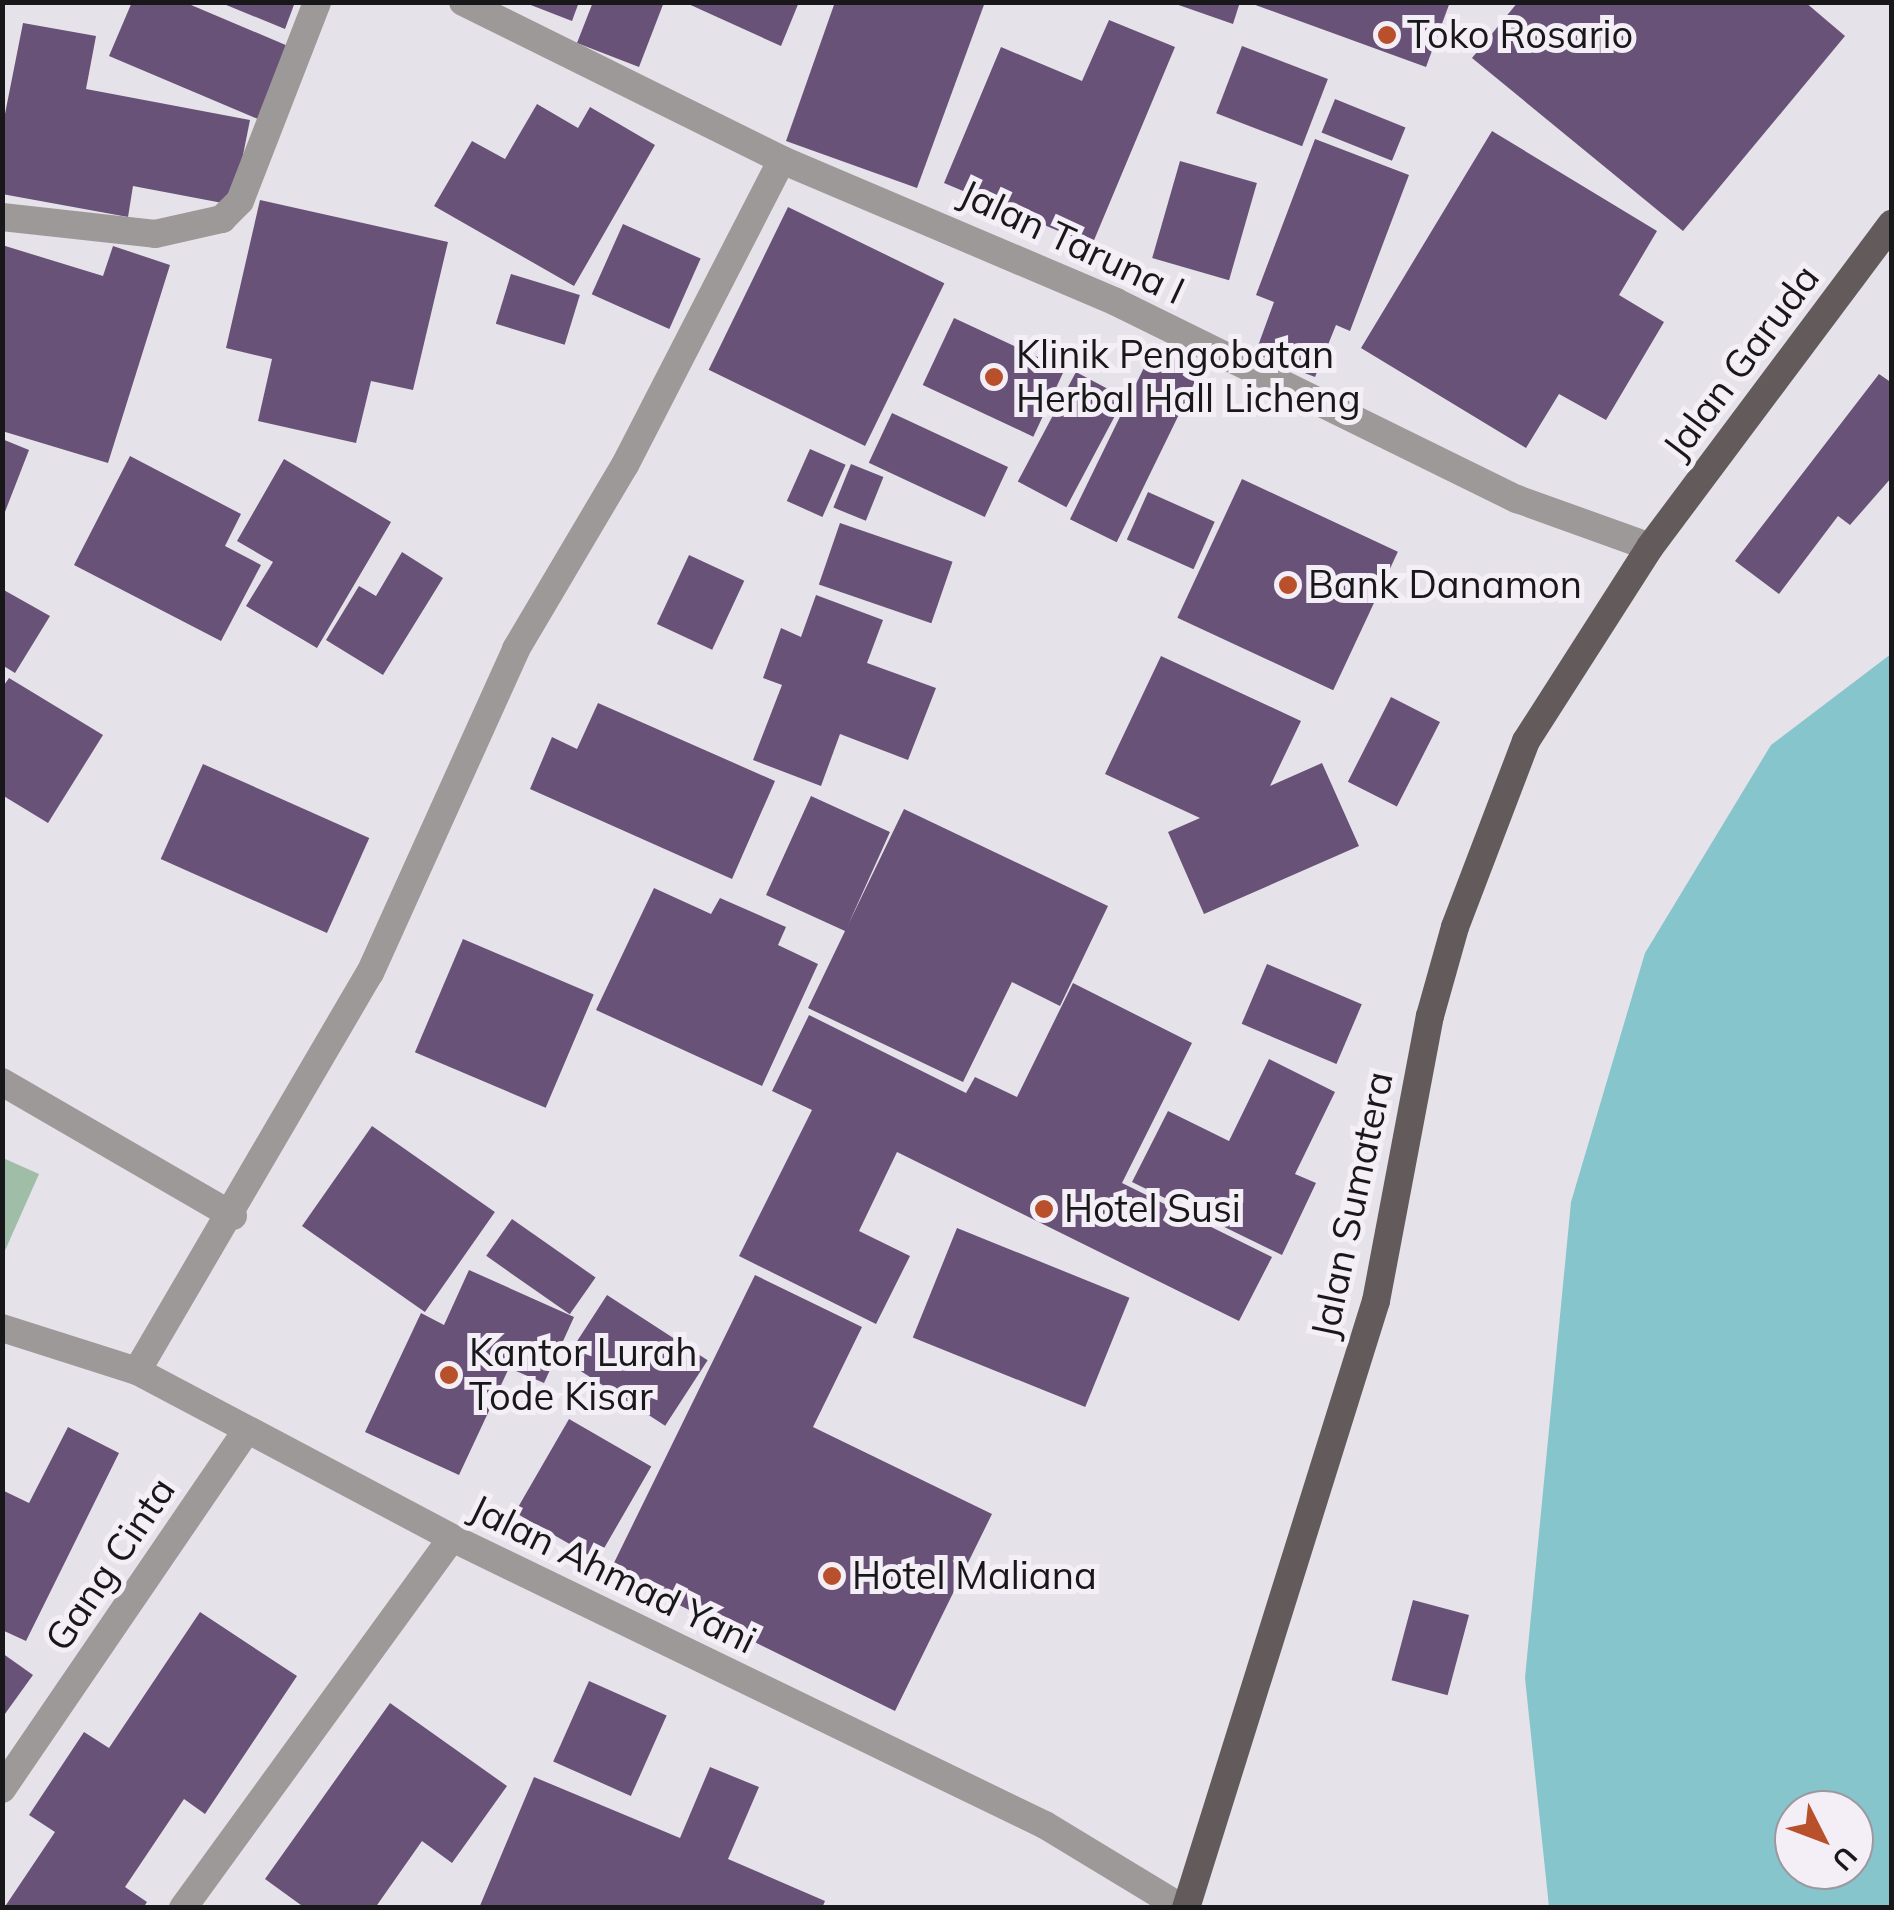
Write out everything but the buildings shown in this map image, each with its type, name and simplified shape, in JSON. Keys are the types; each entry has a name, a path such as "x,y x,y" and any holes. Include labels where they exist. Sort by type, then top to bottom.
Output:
{"main road":[{"name":"Jalan Garuda","path":"1650,547 1892,223"},
{"name":"Jalan Sumatera","path":"1184,1908 1376,1301 1430,1016 1455,927 1526,741 1650,547"}],"street":[{"path":"2,217 154,234 222,218 240,201 318,2"},
{"name":"Jalan Taruna I","path":"463,2 782,160 1116,302 1517,500 1650,547"},
{"path":"137,1370 233,1216 370,973 516,650 625,465 782,160"},
{"path":"2,1082 233,1216"},
{"name":"Jalan Ahmad Yani","path":"2,1328 137,1370 452,1538 1045,1825 1184,1908"},
{"name":"Gang Cinta","path":"2,1789 246,1431"},
{"path":"183,1908 452,1538"}],"green space":[{"path":"3,1158 39,1174 3,1255"}],"water":[{"path":"1891,654 1891,1907 1549,1907 1525,1678 1571,1202 1645,953 1771,745"}],"place":[{"name":"Toko Rosario","path":"1387,35"},
{"name":"Klinik Pengobatan Herbal Hall Licheng","path":"994,377"},
{"name":"Bank Danamon","path":"1288,585"},
{"name":"Hotel Susi","path":"1044,1209"},
{"name":"Kantor Lurah Tode Kisar","path":"449,1375"},
{"name":"Hotel Maliana","path":"832,1576"}]}
